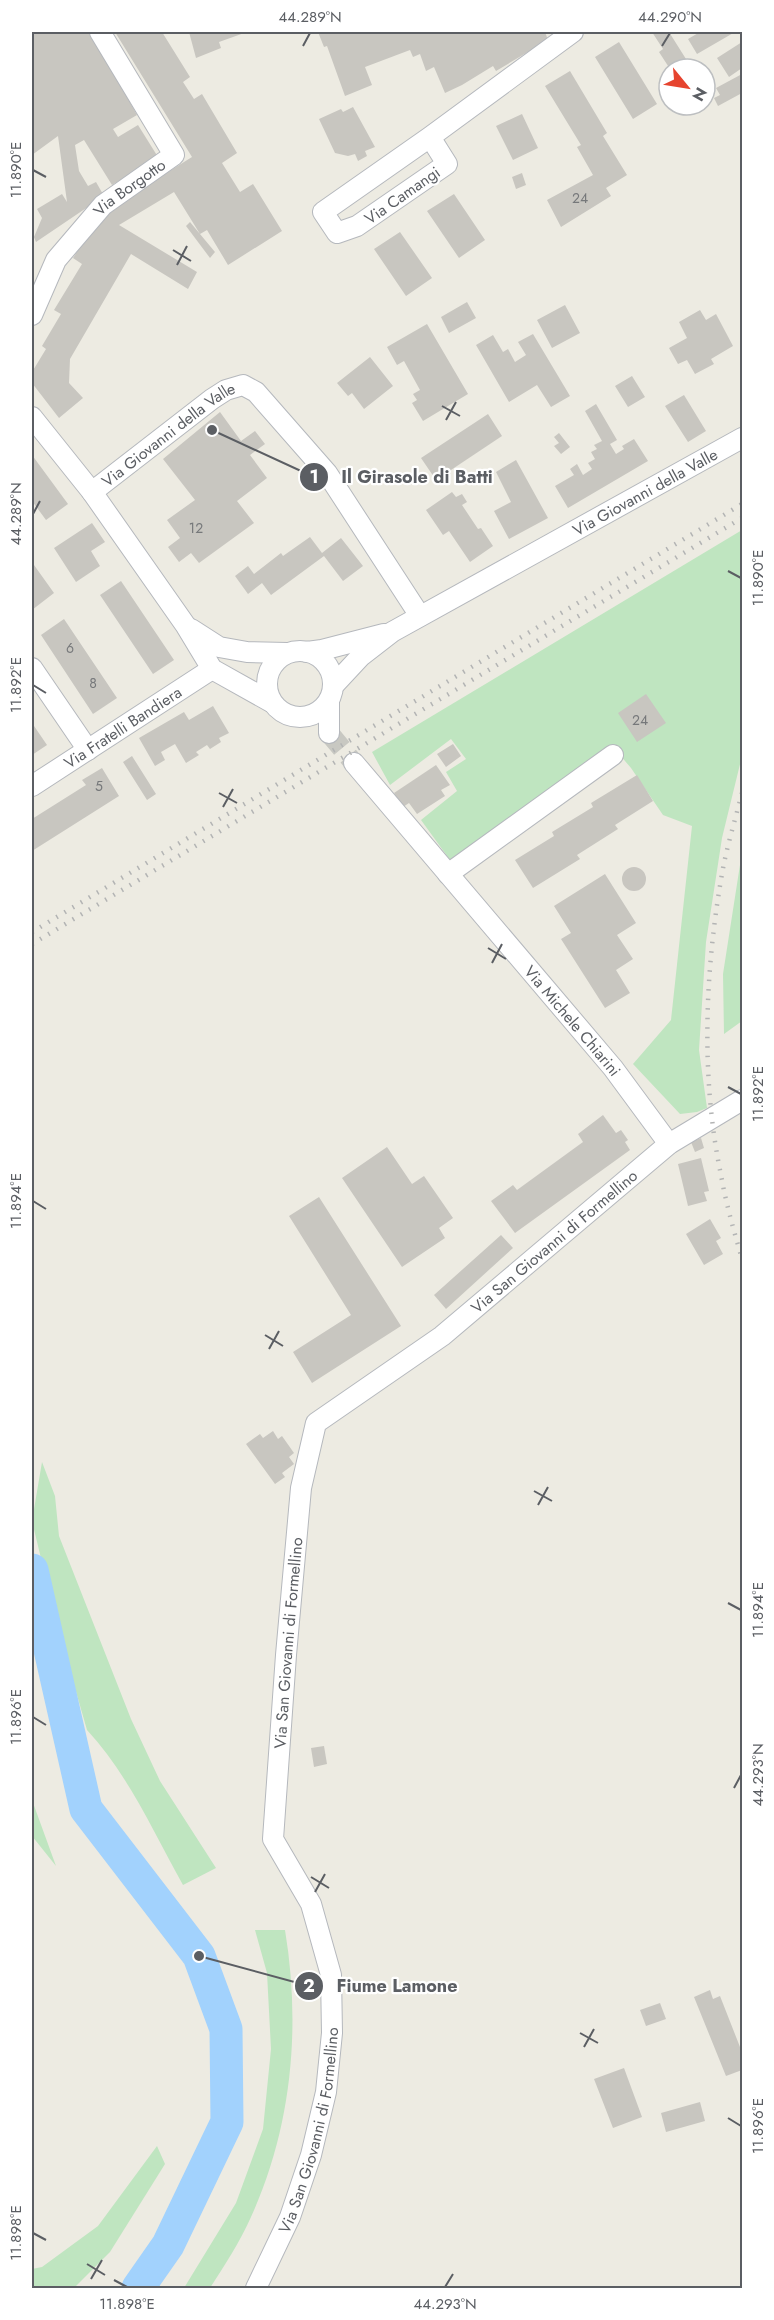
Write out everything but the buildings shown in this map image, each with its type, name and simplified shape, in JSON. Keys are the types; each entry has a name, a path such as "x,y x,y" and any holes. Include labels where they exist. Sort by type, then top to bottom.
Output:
{"street":[{"name":"Via Borgotto","path":"32,315 56,260 103,205 174,155 100,32"},
{"name":"Via Camangi","path":"430,137 447,164 357,226 337,233 323,212 573,32"},
{"name":"Via Giovanni della Valle","path":"92,492 212,399 226,390 243,385 256,392 327,473 420,616"},
{"path":"32,417 92,492 186,626 212,669 271,702 287,715 297,718 307,717 324,708 331,693"},
{"name":"Via Giovanni della Valle","path":"331,693 361,656 392,632 742,438"},
{"path":"186,626 219,647 247,652 307,651 318,656 326,663 332,674 329,733 307,717"},
{"name":"Via Giovanni della Valle","path":"307,651 322,650 392,632"},
{"path":"271,702 267,691 270,669 287,653"},
{"path":"32,668 88,750"},
{"name":"Via Fratelli Bandiera","path":"32,786 212,669"},
{"path":"448,874 613,755"},
{"name":"Via Michele Chiarini","path":"354,763 613,1068 669,1144"},
{"name":"Via San Giovanni di Formellino","path":"256,2289 290,2217 311,2155 326,2092 332,2033 331,1975 311,1904 273,1839 301,1488 316,1423 442,1336 669,1144 742,1100"}],"green space":[{"path":"742,530 742,756 722,838 706,942 699,1050 707,1108 680,1114 633,1064 671,1020 692,826 663,815 631,768 613,747 450,860 421,820 457,791 446,772 466,759 451,739 390,785 372,752"},
{"path":"742,852 742,1021 724,1034 723,974"},
{"path":"42,1462 55,1496 59,1536 131,1719 160,1781 216,1868 183,1885 128,1785 102,1747 87,1730 58,1629 32,1521"},
{"path":"32,1800 56,1866 32,1836"},
{"path":"255,1930 285,1930 290,1966 292,2040 284,2112 265,2183 237,2245 210,2288 184,2288 236,2203 263,2129 271,2049 267,1973"},
{"path":"157,2146 165,2164 110,2252 74,2288 32,2288 32,2269 42,2267 98,2226"}],"waterway":[{"path":"32,1570 86,1809 199,1956 226,2029 227,2122 168,2245 138,2288"}],"tunnel":[{"path":"329,733 354,763"}],"railway":[{"path":"32,932 742,504"},
{"path":"32,944 742,518"},
{"path":"742,793 724,863 718,901 709,980 708,1019 708,1059 714,1137 725,1196 742,1259"}],"place":[{"name":"Il Girasole di Batti","path":"212,430"},
{"name":"Fiume Lamone","path":"199,1956"}]}
